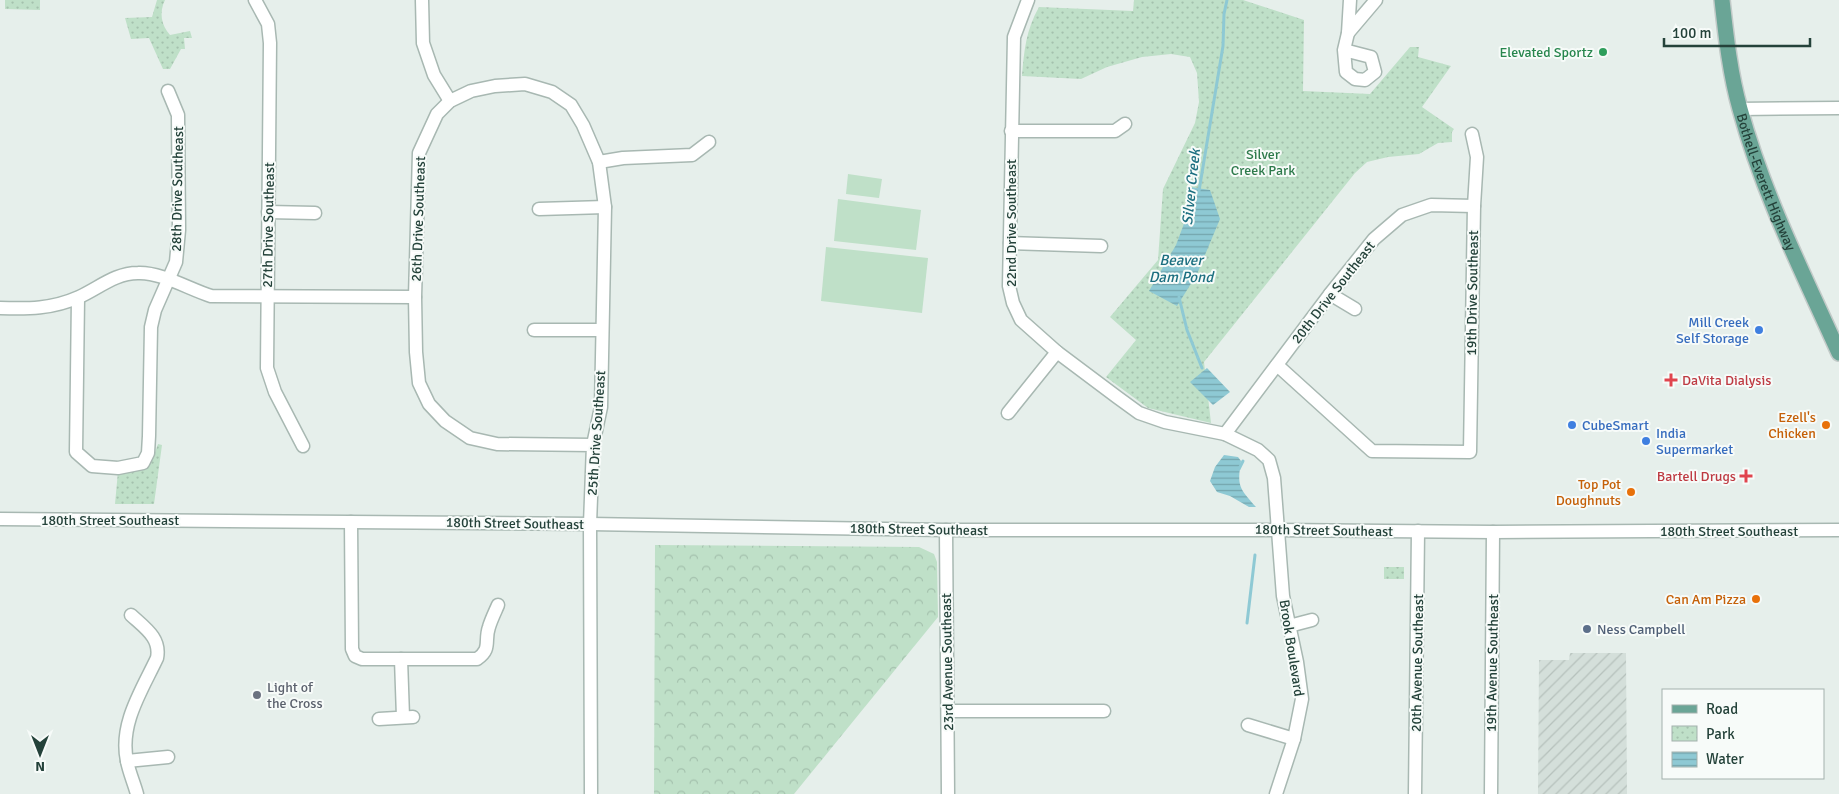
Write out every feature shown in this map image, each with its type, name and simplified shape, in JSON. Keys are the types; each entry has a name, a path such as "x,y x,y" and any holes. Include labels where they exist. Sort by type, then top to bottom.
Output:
{"main road":[{"name":"Bothell-Everett Highway","path":"1722,0 1726,38 1739,109 1771,200 1839,353"}],"street":[{"name":"27th Drive Southeast","path":"255,0 268,24 270,43 267,368 275,392 303,446"},
{"path":"422,0 423,43 434,75 450,101"},
{"name":"22nd Drive Southeast","path":"1028,0 1014,37 1008,286 1013,303 1021,320 1057,352 1139,413 1165,422 1226,434"},
{"path":"1344,50 1348,33 1350,0"},
{"path":"1348,33 1376,0"},
{"name":"25th Drive Southeast","path":"450,101 471,91 495,86 525,84 552,92 571,105 584,125 599,162 605,208 601,407 593,446 590,524 591,794"},
{"name":"28th Drive Southeast","path":"78,298 76,452 92,466 118,468 143,463 148,453 149,436 151,327 155,310 176,262 179,230 178,115 168,91"},
{"name":"26th Drive Southeast","path":"450,101 437,114 419,153 415,297 416,352 419,383 429,404 441,417 470,438 497,444 593,446"},
{"path":"1739,109 1839,108"},
{"path":"1011,131 1116,131 1125,124"},
{"name":"19th Drive Southeast","path":"1276,365 1372,450 1470,452 1474,206 1477,157 1472,134"},
{"path":"599,162 624,158 692,154 709,142"},
{"name":"20th Drive Southeast","path":"1226,434 1276,365 1374,239 1402,215 1431,204 1474,206"},
{"path":"539,209 605,208"},
{"path":"268,212 315,212"},
{"path":"1010,243 1100,246"},
{"path":"0,308 41,309 78,298 116,277 139,273 169,279 191,290 211,296 415,297"},
{"path":"1330,294 1355,309"},
{"path":"534,330 602,330"},
{"path":"1008,413 1057,352"},
{"name":"Brook Boulevard","path":"1226,434 1258,450 1269,460 1274,478 1282,596 1297,662 1302,699 1294,739 1276,794"},
{"name":"180th Street Southeast","path":"0,519 590,524 946,530 1494,532 1839,530"},
{"path":"351,522 352,649 355,656 362,659 478,659 484,655 488,646 488,629 498,605"},
{"name":"23rd Avenue Southeast","path":"946,530 948,794"},
{"name":"20th Avenue Southeast","path":"1415,794 1418,531"},
{"name":"19th Avenue Southeast","path":"1491,794 1494,532"},
{"path":"131,615 158,643 157,658 133,708 127,728 125,748 137,794"},
{"path":"1289,626 1312,620"},
{"path":"379,719 408,717 401,659"},
{"path":"948,710 1104,711"},
{"path":"1248,725 1294,739"},
{"path":"127,761 168,757"}],"shaded area":[{"path":"1570,653 1626,653 1627,794 1538,794 1539,660 1569,660"}],"green space":[{"path":"5,0 40,0 40,10 5,9"},
{"path":"157,0 165,0 162,18 170,35 190,31 192,38 184,38 185,49 181,49 170,69 163,69 149,38 131,39 125,18 152,17"},
{"name":"Silver Creek Park","path":"1134,0 1243,0 1304,20 1303,91 1370,94 1410,47 1419,47 1418,57 1451,66 1422,107 1454,129 1452,132 1452,142 1438,143 1419,154 1388,157 1367,162 1355,173 1204,362 1211,423 1148,408 1106,377 1136,340 1110,317 1158,260 1163,189 1195,123 1199,102 1197,73 1190,57 1171,54 1142,57 1107,67 1081,79 1022,76 1028,32 1039,7 1133,11"},
{"path":"848,174 882,179 879,198 846,194"},
{"path":"838,199 921,210 916,250 834,241"},
{"path":"826,247 928,258 922,313 821,301"},
{"path":"158,444 162,445 154,504 115,504 118,471 141,470 145,468 152,460"},
{"path":"655,545 919,547 934,554 937,562 938,617 794,794 654,794"},
{"path":"1384,567 1404,567 1404,579 1384,579"}],"water":[{"name":"Beaver Dam Pond","path":"1190,187 1210,190 1220,219 1197,274 1177,306 1149,291 1176,245 1185,221"},
{"path":"1207,368 1230,392 1213,405 1190,382"},
{"path":"1224,455 1238,457 1241,461 1239,476 1241,486 1256,507 1249,507 1230,496 1217,492 1210,481 1215,467"}],"waterway":[{"name":"Silver Creek","path":"1199,191 1223,46 1224,14 1227,0"},
{"name":"Silver Creek","path":"1179,297 1187,330 1202,368"},
{"name":"Silver Creek","path":"1239,469 1243,461"},
{"name":"Silver Creek","path":"1247,623 1255,555"}],"place":[{"name":"Elevated Sportz","path":"1603,52"},
{"name":"Mill Creek Self Storage","path":"1759,330"},
{"name":"DaVita Dialysis","path":"1671,380"},
{"name":"CubeSmart","path":"1572,425"},
{"name":"Ezell's Chicken","path":"1826,425"},
{"name":"India Supermarket","path":"1646,441"},
{"name":"Bartell Drugs","path":"1746,476"},
{"name":"Top Pot Doughnuts","path":"1631,492"},
{"name":"Can Am Pizza","path":"1756,599"},
{"name":"Ness Campbell","path":"1587,629"},
{"name":"Light of the Cross","path":"257,695"}]}
